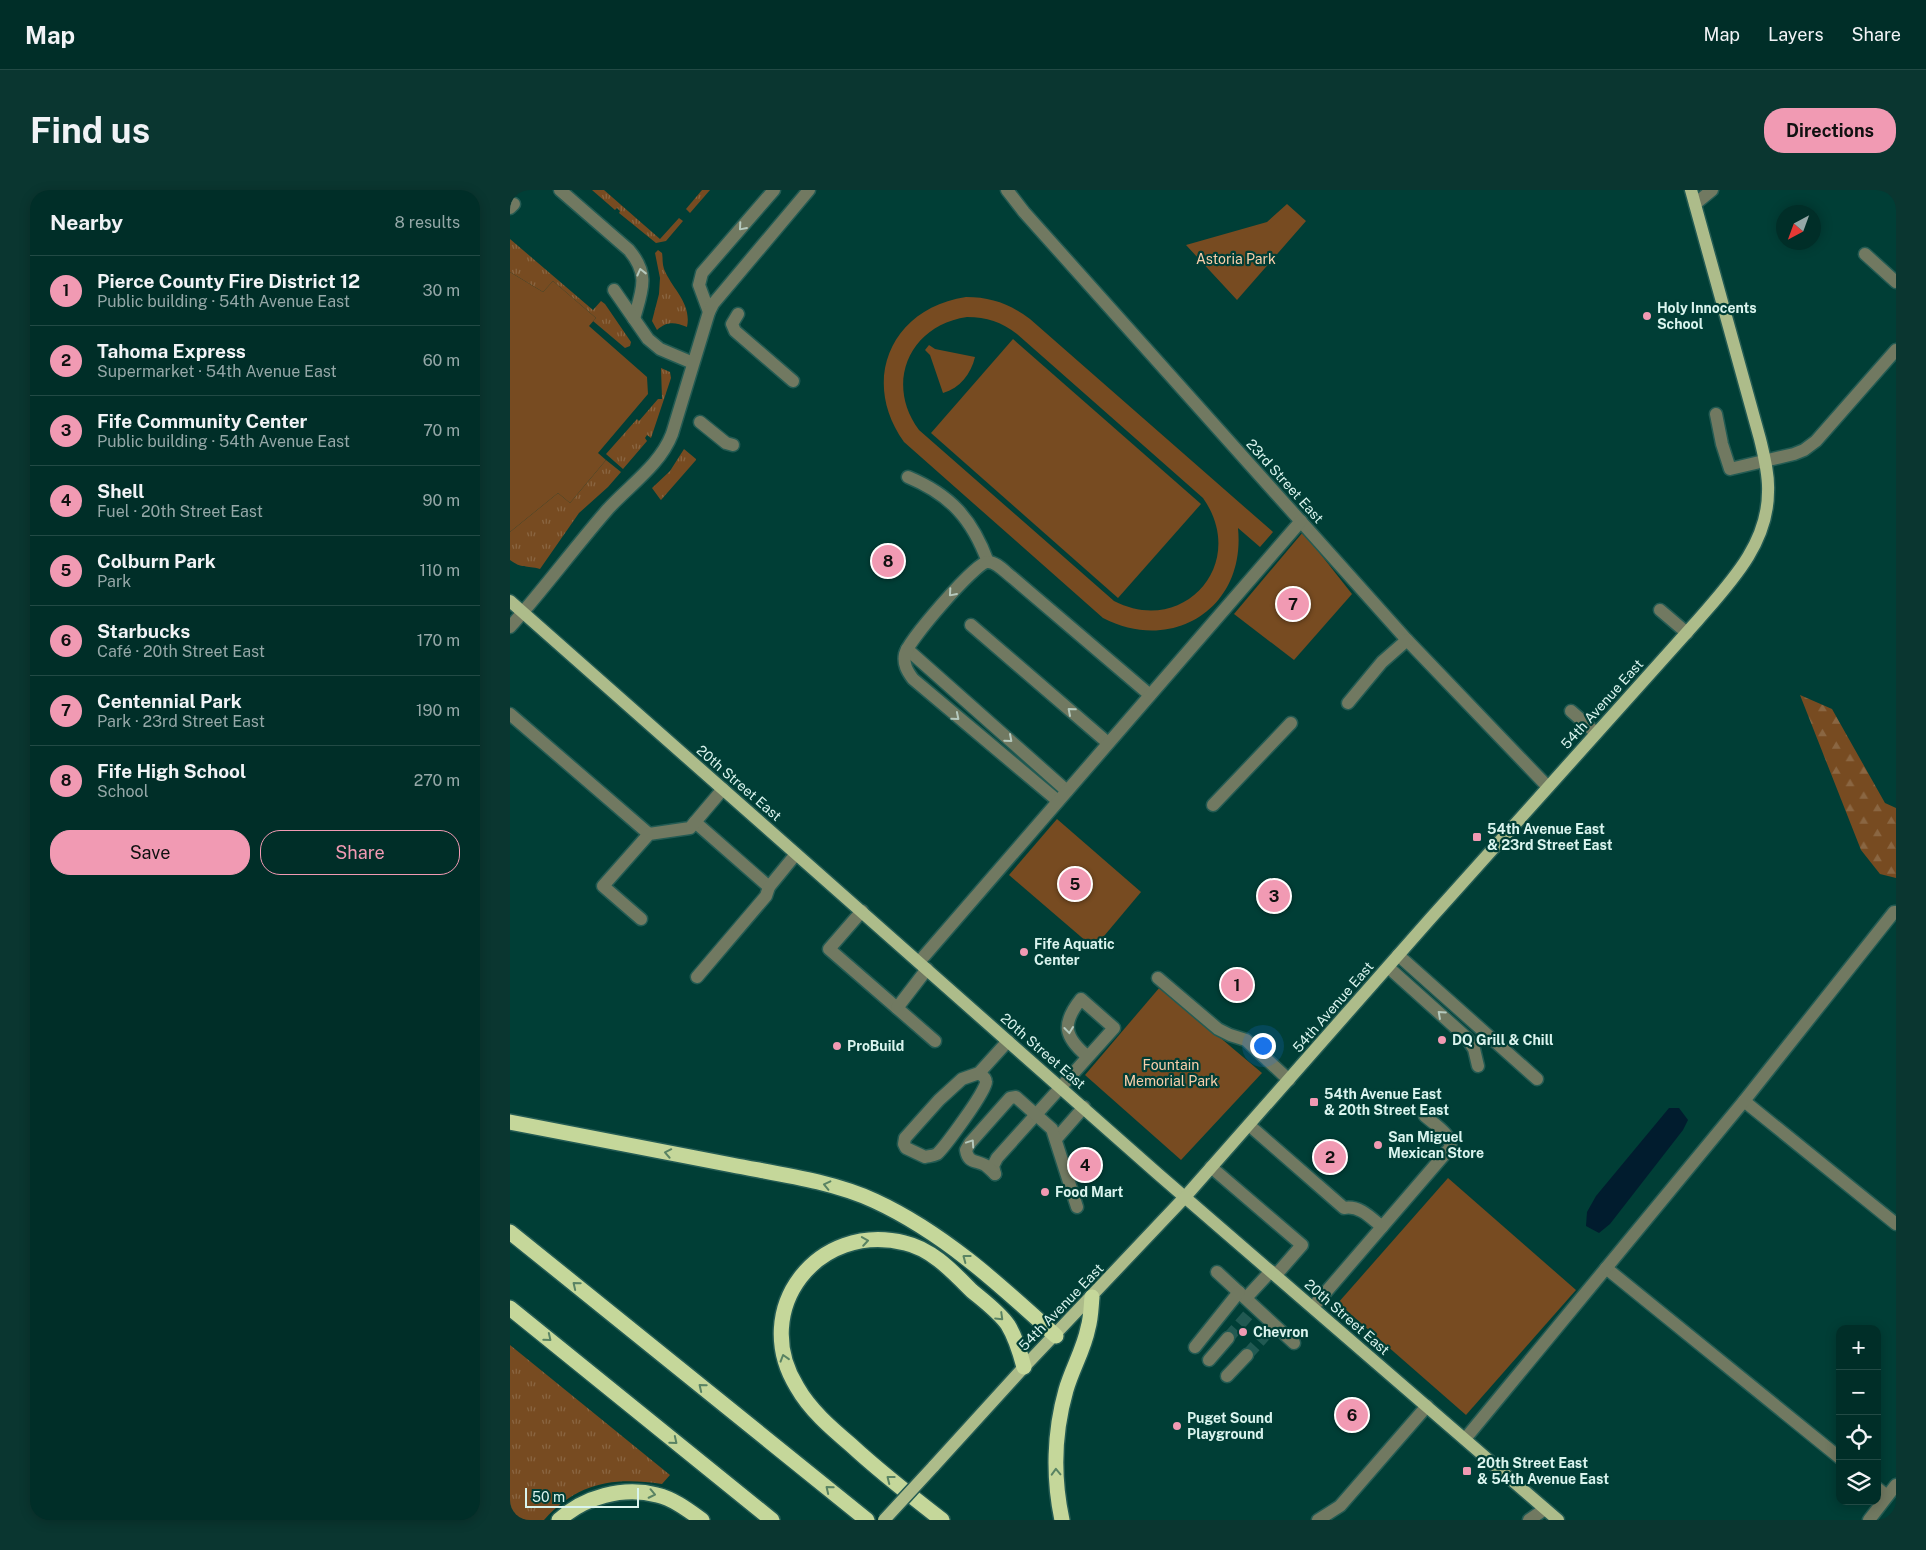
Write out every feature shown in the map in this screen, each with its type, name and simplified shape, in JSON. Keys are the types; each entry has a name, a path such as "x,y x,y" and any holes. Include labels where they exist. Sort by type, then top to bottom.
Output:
{"highway":[{"path":"510,1122 772,1173 835,1187 873,1200 907,1217 955,1250 998,1282 1056,1336"},
{"path":"510,1232 867,1520"},
{"path":"942,1520 880,1471 832,1429 797,1388 789,1373 780,1344 780,1326 785,1307 793,1289 805,1272 833,1250 870,1239 887,1239 907,1243 925,1250 942,1263 1007,1324 1017,1342 1024,1367"},
{"path":"1062,1520 1058,1503 1056,1467 1059,1427 1066,1391 1088,1328 1092,1297"},
{"path":"510,1308 772,1520"},
{"path":"559,1520 579,1504 593,1498 624,1492 658,1495 684,1507 702,1520"}],"main road":[{"name":"54th Avenue East","path":"884,1520 1024,1367 1056,1336 1185,1198 1398,955 1687,633 1725,588 1754,548 1764,520 1768,492 1764,460 1760,439 1691,190"},
{"name":"20th Street East","path":"510,601 1185,1198 1558,1520"}],"street":[{"path":"560,190 629,250 638,261 642,270 643,286 634,319"},
{"path":"709,312 699,286 702,273 774,190"},
{"path":"510,627 622,493 650,469 664,450 672,434 713,304 809,190"},
{"name":"23rd Street East","path":"1007,190 1407,640 1514,754 1548,787"},
{"path":"1695,204 1712,190"},
{"path":"1865,254 1896,282"},
{"path":"614,290 641,332 653,344 660,349 693,363"},
{"path":"738,314 732,324 735,331 794,381"},
{"path":"1716,414 1722,444 1730,469 1794,454 1804,450 1816,441 1896,350"},
{"path":"700,422 726,443 733,445"},
{"path":"908,476 934,489 955,506 976,534 988,562"},
{"path":"897,1008 923,965 1067,790 1301,521"},
{"path":"1058,801 918,685 906,667 904,657 906,649 914,637 970,574 981,564 993,563 1150,695"},
{"path":"1660,610 1687,633"},
{"path":"971,625 1108,743"},
{"path":"1348,703 1382,662 1407,640"},
{"path":"906,649 1067,790"},
{"path":"1571,711 1596,733"},
{"path":"510,714 649,834"},
{"path":"1213,805 1291,723"},
{"path":"641,919 603,886 649,834 690,828 723,789"},
{"path":"696,822 769,887"},
{"path":"697,977 766,896 769,887 796,854"},
{"path":"862,911 829,949 935,1041"},
{"path":"1465,1439 1744,1101 1894,912 1896,912"},
{"path":"1398,955 1537,1079"},
{"path":"1388,967 1466,1037 1474,1049 1478,1066"},
{"path":"1158,978 1218,1028 1230,1035 1246,1040 1289,1080"},
{"path":"1077,1207 1056,1139 1049,1125 1037,1114 1019,1098 1013,1096 967,1146 966,1150 968,1158 972,1162 987,1166 995,1174 993,1169 995,1160 1037,1114 1114,1028 1081,999 1068,1020 1067,1032 1074,1044 1088,1057"},
{"path":"979,1073 985,1078 987,1083 979,1100 938,1153 925,1157 906,1148 904,1144 905,1138 939,1100 962,1079 979,1073 1008,1041"},
{"path":"1744,1101 1896,1224"},
{"path":"1056,1139 1084,1107"},
{"path":"1313,1307 1451,1146 1449,1138 1425,1116"},
{"path":"1249,1125 1344,1208 1351,1207 1360,1210 1382,1227"},
{"path":"1195,1347 1247,1303 1273,1273 1302,1245 1211,1168"},
{"path":"1606,1268 1836,1455"},
{"path":"1217,1272 1271,1329 1294,1343"},
{"path":"1209,1360 1228,1338"},
{"path":"1228,1376 1247,1355"},
{"path":"1318,1520 1340,1506 1426,1406"},
{"path":"1868,1520 1882,1492 1896,1485"},
{"path":"1529,1520 1545,1509"}],"green space":[{"path":"592,190 604,190 660,239 679,218 683,221 666,241 656,243 619,213 620,211 617,208 615,210"},
{"path":"702,190 710,190 690,213 686,209"},
{"name":"Astoria Park","path":"1287,204 1306,221 1237,300 1186,245 1267,222"},
{"path":"510,239 593,310 601,301 605,304 631,342 630,346 625,348 593,321 596,318 553,281 543,292 510,272"},
{"path":"658,250 662,253 663,267 667,276 684,303 688,318 687,327 671,323 657,330 652,321 659,294 660,278 655,253"},
{"path":"510,272 543,292 553,281 596,318 589,326 647,377 648,394 598,453 606,460 570,503 558,493 510,532"},
{"path":"966,297 984,298 1008,305 1023,314 1273,532 1260,547 1238,528 1237,556 1230,581 1217,601 1200,616 1179,626 1155,630 1129,628 1103,618 904,442 891,419 885,395 885,372 890,351 902,332 918,316 940,304","holes":["974,317 994,321 1017,334 1203,498 1215,523 1218,547 1214,569 1202,587 1185,601 1164,609 1140,610 1114,601 919,430 909,412 904,394 904,376 908,359 918,344 931,331 947,322"]},
{"path":"1013,339 1201,504 1118,598 931,433"},
{"path":"929,345 935,349 975,357 968,375 955,388 943,393 930,355 925,350"},
{"path":"661,368 670,372 671,378 651,438 647,435 645,438 647,441 623,469 606,454 637,419 639,421 658,399 662,399"},
{"path":"684,449 696,460 661,500 652,488 670,471"},
{"path":"606,460 621,472 608,487 579,513 540,569 521,566 510,560 510,532 558,493 570,503"},
{"path":"1303,532 1352,594 1294,660 1234,614"},
{"path":"1800,695 1832,709 1885,803 1896,808 1896,878 1880,874 1861,850"},
{"path":"1057,819 1141,892 1094,948 1009,875"},
{"name":"Fountain Memorial Park","path":"1160,987 1262,1073 1181,1160 1085,1075"},
{"path":"1448,1178 1576,1290 1466,1415 1338,1303"},
{"path":"510,1345 670,1475 662,1484 628,1481 598,1485 570,1497 544,1520 510,1520"}],"water":[{"path":"1669,1108 1679,1108 1688,1120 1683,1130 1610,1224 1599,1233 1586,1226 1587,1212 1596,1196"}],"tunnel":[{"path":"1228,1338 1248,1315"},
{"path":"1247,1355 1267,1333"}],"place":[{"name":"Holy Innocents School","path":"1647,316"},
{"name":"Fife High School","path":"888,561"},
{"name":"Centennial Park","path":"1293,604"},
{"name":"54th Avenue East & 23rd Street East","path":"1477,837"},
{"name":"Colburn Park","path":"1075,884"},
{"name":"Fife Community Center","path":"1274,896"},
{"name":"Fife Aquatic Center","path":"1024,952"},
{"name":"Pierce County Fire District 12","path":"1237,985"},
{"name":"DQ Grill & Chill","path":"1442,1040"},
{"name":"ProBuild","path":"837,1046"},
{"name":"54th Avenue East & 20th Street East","path":"1314,1102"},
{"name":"San Miguel Mexican Store","path":"1378,1145"},
{"name":"Tahoma Express","path":"1330,1157"},
{"name":"Shell","path":"1085,1165"},
{"name":"Food Mart","path":"1045,1192"},
{"name":"Chevron","path":"1243,1332"},
{"name":"Starbucks","path":"1352,1415"},
{"name":"Puget Sound Playground","path":"1177,1426"},
{"name":"20th Street East & 54th Avenue East","path":"1467,1471"}]}
